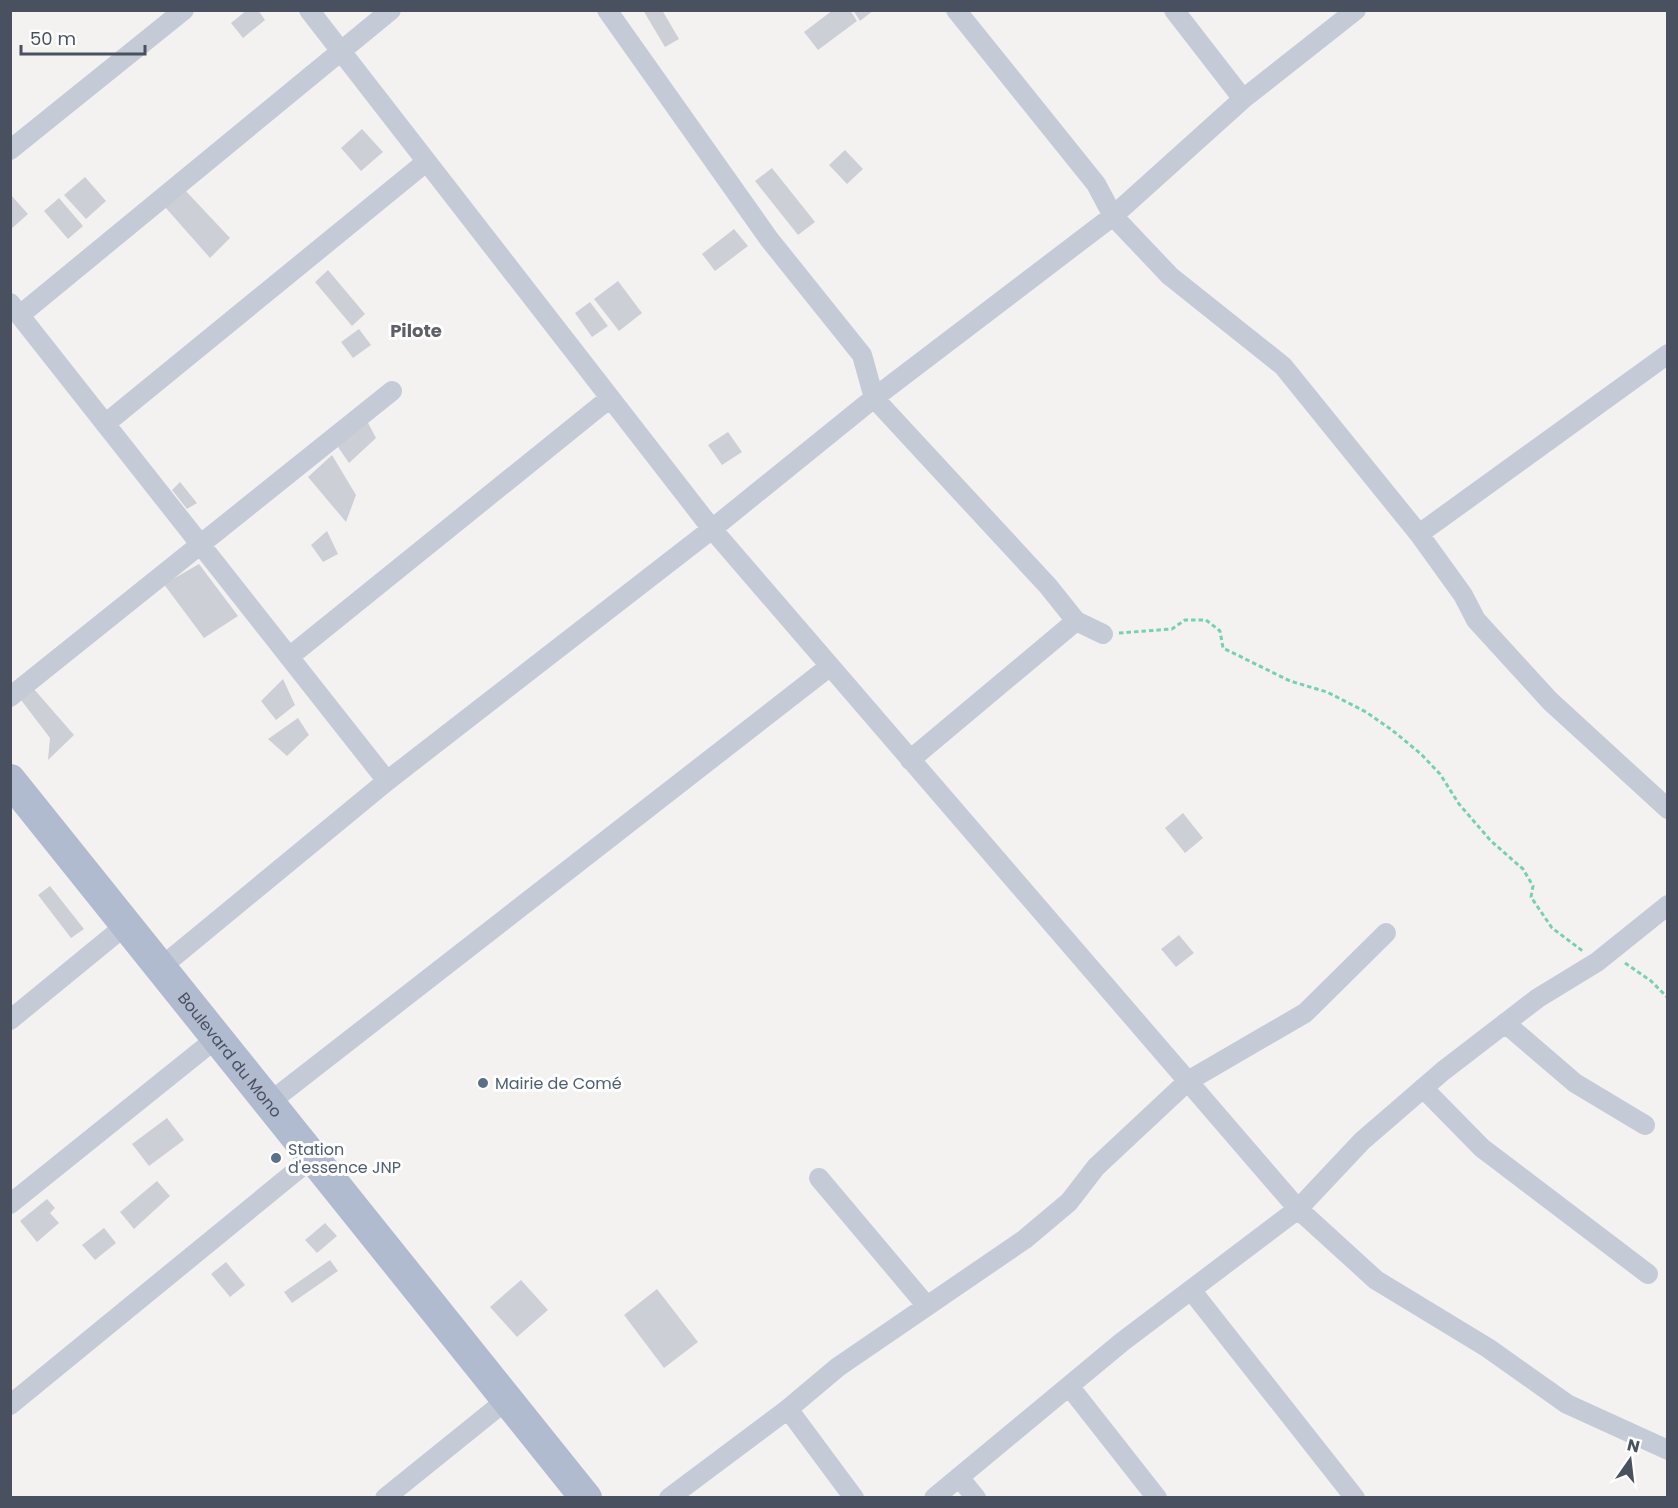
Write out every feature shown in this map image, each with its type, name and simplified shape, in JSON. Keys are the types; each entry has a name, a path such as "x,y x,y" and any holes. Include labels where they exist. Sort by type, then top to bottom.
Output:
{"main road":[{"name":"Boulevard du Mono","path":"10,780 270,1102 312,1158 509,1398 586,1497"}],"street":[{"path":"10,150 184,10"},
{"path":"309,10 712,529 1298,1209 1376,1280 1488,1348 1567,1404 1668,1450"},
{"path":"387,781 15,309 391,10"},
{"path":"607,10 769,239 862,355 874,398 1048,586 1076,621 1103,634"},
{"path":"956,10 1096,183 1113,216 1170,276 1283,366 1419,534 1462,595 1476,620 1550,701 1668,809"},
{"path":"1174,10 1243,99"},
{"path":"160,968 387,781 712,529 874,398 1113,216 1243,99 1356,10"},
{"path":"105,424 426,162"},
{"path":"1419,534 1668,354"},
{"path":"10,696 392,391"},
{"path":"289,657 610,398"},
{"path":"909,760 1076,621"},
{"path":"270,1102 829,666"},
{"path":"934,1497 1069,1386 1298,1209 1362,1141 1423,1088 1539,998 1604,957 1668,905"},
{"path":"10,1020 126,925"},
{"path":"669,1497 788,1410 838,1367 1025,1239 1060,1209 1096,1167 1188,1081 1305,1013 1386,933"},
{"path":"1505,1023 1575,1083 1645,1125"},
{"path":"10,1204 218,1037"},
{"path":"1423,1088 1482,1148 1648,1275"},
{"path":"10,1405 312,1158"},
{"path":"819,1178 926,1305"},
{"path":"1191,1290 1355,1497"},
{"path":"1069,1386 1157,1497"},
{"path":"385,1497 509,1398"},
{"path":"788,1410 854,1497"},
{"path":"959,1477 976,1497"}],"path":[{"path":"1103,634 1172,629 1185,620 1206,620 1220,631 1223,648 1281,677 1327,692 1366,712 1421,754 1440,774 1459,804 1491,841 1512,857 1529,878 1533,886 1530,897 1552,928 1651,981 1668,998"}],"building":[{"path":"247,10 258,10 265,20 243,38 231,23"},
{"path":"643,10 662,10 679,39 665,47"},
{"path":"833,10 850,10 857,21 818,50 804,32"},
{"path":"853,10 874,10 860,21"},
{"path":"362,129 383,152 361,171 341,148"},
{"path":"845,150 863,169 847,184 829,165"},
{"path":"772,168 815,222 798,235 755,181"},
{"path":"85,177 106,201 86,219 64,195"},
{"path":"184,189 230,238 210,258 165,207"},
{"path":"10,194 28,214 10,230"},
{"path":"59,198 83,226 68,239 44,211"},
{"path":"734,229 748,246 715,271 702,254"},
{"path":"328,270 365,314 352,326 315,282"},
{"path":"618,281 642,313 619,331 594,299"},
{"path":"590,302 608,326 592,337 575,313"},
{"path":"359,329 371,345 353,358 341,342"},
{"path":"367,421 376,438 349,463 338,447"},
{"path":"728,432 742,452 722,465 708,445"},
{"path":"332,455 356,495 346,522 308,477"},
{"path":"180,482 197,503 187,509 172,490"},
{"path":"327,531 338,554 323,562 311,545"},
{"path":"199,564 238,616 204,638 160,579 166,583"},
{"path":"283,679 295,705 276,720 261,701"},
{"path":"33,688 74,735 48,760 50,738 21,700"},
{"path":"298,718 309,735 287,756 268,739"},
{"path":"1183,813 1203,838 1185,853 1165,828"},
{"path":"50,886 84,929 71,938 38,895"},
{"path":"1179,935 1194,953 1176,967 1161,949"},
{"path":"167,1118 184,1140 149,1166 132,1144"},
{"path":"157,1181 170,1196 134,1229 120,1212"},
{"path":"47,1199 55,1208 50,1213 59,1223 37,1242 20,1221"},
{"path":"325,1223 337,1236 317,1253 305,1240"},
{"path":"104,1228 116,1243 95,1260 82,1245"},
{"path":"330,1260 338,1271 292,1303 284,1292"},
{"path":"226,1262 245,1285 230,1297 211,1274"},
{"path":"521,1280 548,1310 517,1337 490,1307"},
{"path":"657,1289 698,1342 664,1368 624,1315"}],"place":[{"name":"Mairie de Comé","path":"483,1083"},
{"name":"Station d'essence JNP","path":"276,1158"}],"district":[{"name":"Pilote","path":"416,330"}]}
